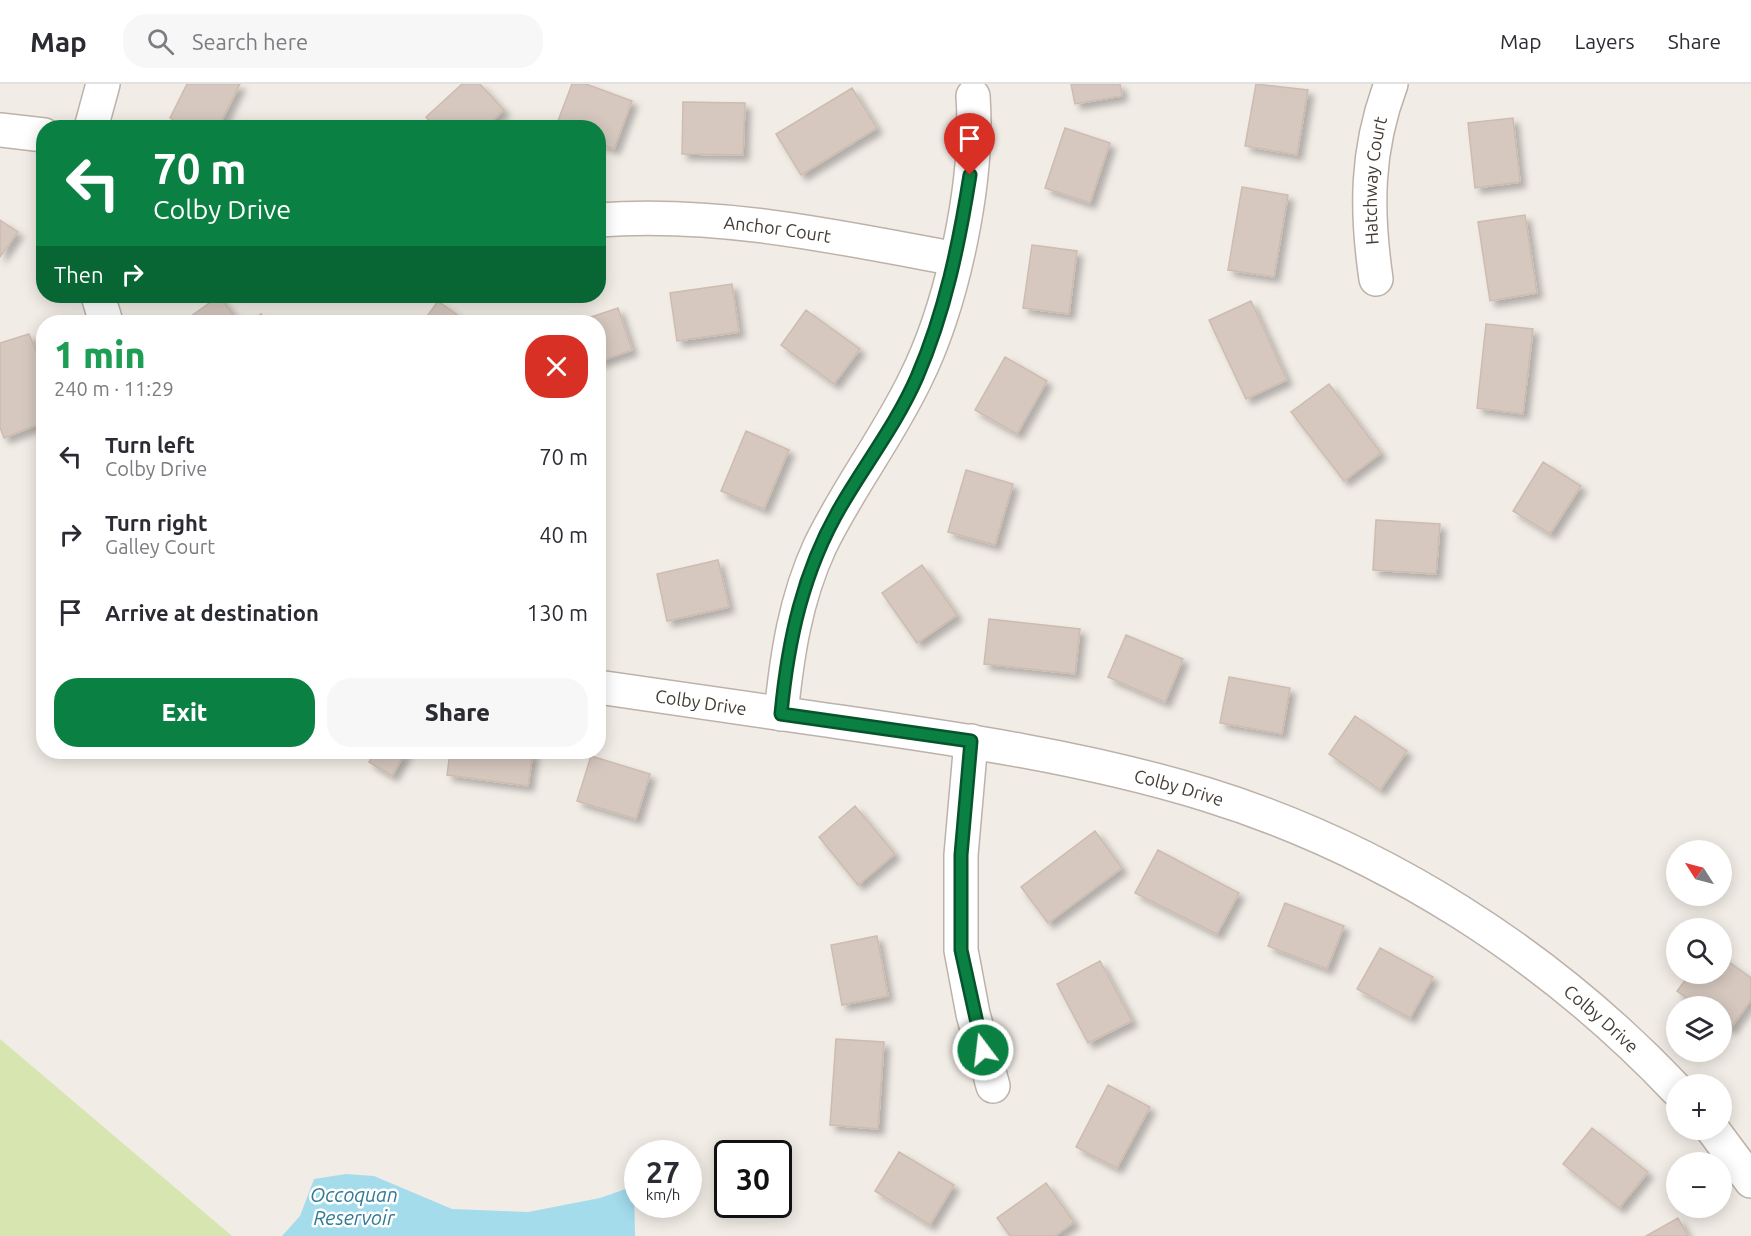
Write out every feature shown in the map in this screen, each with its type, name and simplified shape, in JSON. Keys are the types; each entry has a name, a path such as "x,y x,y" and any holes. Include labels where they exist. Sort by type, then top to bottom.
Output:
{"street":[{"path":"94,120 103,84"},
{"name":"Hatchway Court","path":"1376,279 1369,230 1368,190 1374,144 1391,84"},
{"path":"781,714 787,657 799,602 819,548 840,508 893,424 917,377 940,317 956,259 973,157 973,96"},
{"path":"0,130 36,134"},
{"name":"Anchor Court","path":"606,220 687,217 764,226 956,259"},
{"name":"Colby Drive","path":"606,688 971,741 1095,765 1204,794 1276,819 1372,862 1493,933 1564,985 1645,1056 1666,1078"},
{"path":"971,741 961,855 961,950 973,1014 993,1086"},
{"path":"1720,1140 1751,1181"}],"green space":[{"path":"0,1039 232,1236 0,1236"}],"water":[{"name":"Occoquan Reservoir","path":"346,1174 374,1176 452,1209 528,1212 600,1198 624,1190 624,1218 635,1218 635,1236 282,1236 300,1216 314,1179"}],"building":[{"path":"187,84 240,84 222,120 174,120 170,118"},
{"path":"462,84 480,84 504,110 493,120 428,120 426,117"},
{"path":"572,84 586,84 632,101 614,149 606,146 606,120 558,120"},
{"path":"1071,84 1120,84 1122,96 1075,104"},
{"path":"1256,84 1308,90 1297,155 1245,146"},
{"path":"852,88 877,128 801,175 776,134"},
{"path":"683,102 745,103 743,155 682,154"},
{"path":"1513,118 1520,182 1475,188 1468,123"},
{"path":"1065,128 1110,143 1090,203 1045,188"},
{"path":"1242,187 1288,195 1274,277 1228,270"},
{"path":"1525,215 1537,293 1490,301 1478,222"},
{"path":"0,220 18,232 0,257"},
{"path":"1032,245 1077,251 1069,314 1023,308"},
{"path":"732,284 739,332 677,341 670,293"},
{"path":"1251,301 1287,380 1246,399 1209,320"},
{"path":"209,303 224,303 234,315 193,315"},
{"path":"437,303 441,303 457,315 428,315"},
{"path":"618,308 632,350 606,359 606,315 597,315"},
{"path":"806,310 860,349 834,384 781,345"},
{"path":"1486,324 1533,329 1523,414 1477,408"},
{"path":"29,334 36,351 36,425 4,438 0,427 0,343"},
{"path":"1005,357 1047,381 1017,434 975,410"},
{"path":"1329,384 1381,453 1344,481 1291,412"},
{"path":"746,431 789,450 764,509 721,491"},
{"path":"1543,462 1581,486 1550,534 1513,511"},
{"path":"966,470 1013,484 995,545 948,532"},
{"path":"1376,520 1440,524 1436,574 1373,570"},
{"path":"718,560 729,607 667,621 657,574"},
{"path":"922,565 957,615 917,643 882,593"},
{"path":"989,619 1080,629 1075,674 984,664"},
{"path":"1126,635 1183,659 1165,702 1108,677"},
{"path":"1229,677 1290,688 1282,734 1220,723"},
{"path":"1355,716 1407,751 1380,790 1329,754"},
{"path":"371,759 402,759 392,776 369,762"},
{"path":"449,759 532,759 528,786 447,775"},
{"path":"590,759 601,759 650,774 636,819 577,801"},
{"path":"855,806 895,854 858,885 819,837"},
{"path":"1095,831 1122,868 1048,923 1021,887"},
{"path":"1158,850 1239,893 1217,934 1135,893"},
{"path":"1285,903 1344,926 1327,969 1268,946"},
{"path":"877,936 888,996 842,1005 831,945"},
{"path":"1380,948 1433,977 1410,1018 1357,989"},
{"path":"1100,961 1132,1021 1088,1043 1057,984"},
{"path":"1732,964 1751,978 1751,1000 1732,1026 1732,996 1684,996 1677,991 1682,984 1732,984"},
{"path":"836,1039 884,1042 878,1129 830,1125"},
{"path":"1108,1085 1150,1107 1117,1168 1076,1147"},
{"path":"1592,1128 1648,1172 1619,1208 1563,1164"},
{"path":"899,1152 954,1185 930,1225 875,1191"},
{"path":"1046,1183 1074,1222 1055,1236 1010,1236 997,1218"},
{"path":"1678,1218 1688,1236 1646,1236"}],"route":[{"path":"970,175 956,259 940,317 917,377 893,424 840,508 819,548 799,602 787,657 781,714 971,741 961,855 961,950 973,1014 983,1050"}]}
